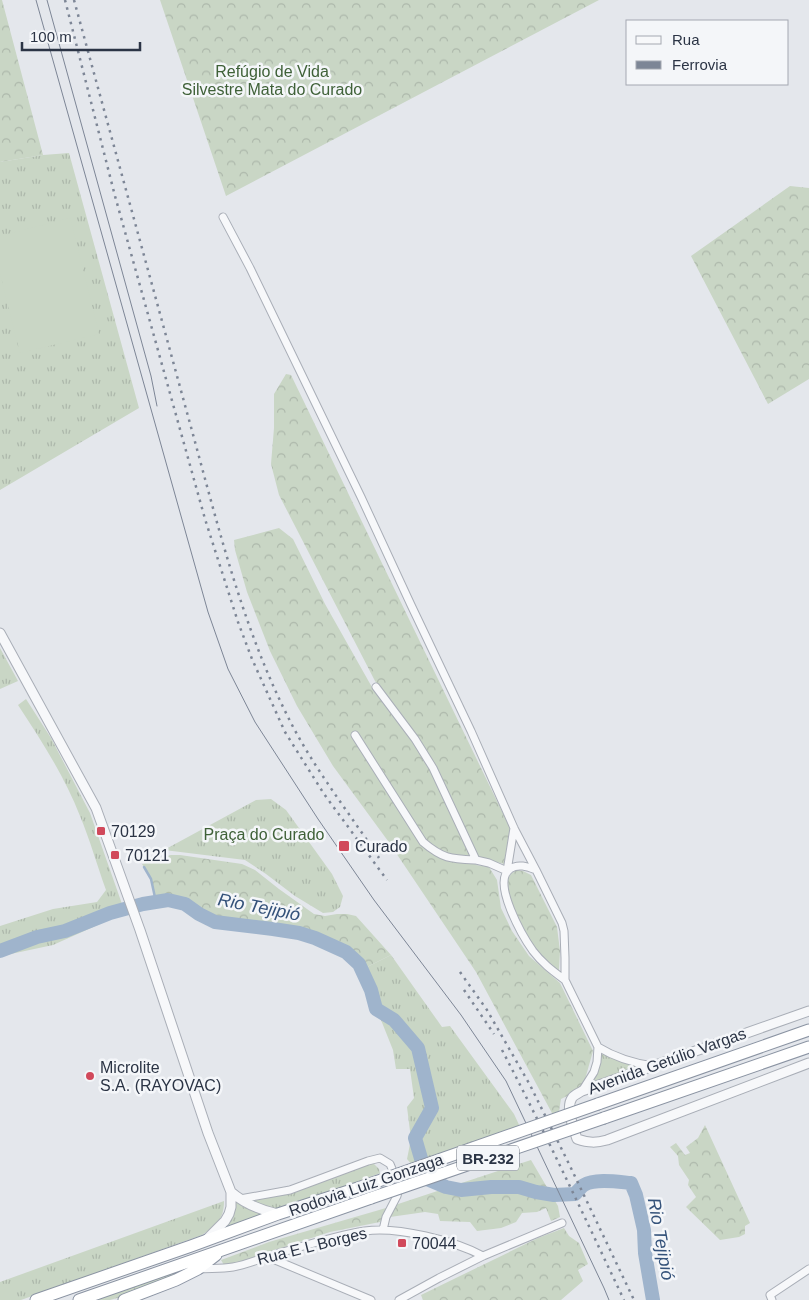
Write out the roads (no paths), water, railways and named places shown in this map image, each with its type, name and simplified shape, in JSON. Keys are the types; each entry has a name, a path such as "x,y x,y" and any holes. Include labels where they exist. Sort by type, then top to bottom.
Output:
{"highway":[{"name":"Rodovia Luiz Gonzaga","path":"36,1300 809,1030"},
{"name":"Rodovia Luiz Gonzaga","path":"79,1300 809,1047"},
{"path":"124,1300 176,1280 198,1269 226,1248"}],"street":[{"path":"223,217 250,268 362,497 514,828 563,926 565,980 598,1048 594,1072 582,1091"},
{"path":"0,633 96,808 140,930 206,1126 231,1192 229,1214 207,1240"},
{"path":"376,688 416,740 433,768 476,860"},
{"path":"355,735 423,842 434,852 447,858 489,863 507,871"},
{"path":"514,828 507,871 504,877 506,896 533,950 545,966 565,980"},
{"path":"507,871 519,866 528,866 536,870"},
{"name":"Avenida Getúlio Vargas","path":"809,1011 582,1091 572,1098 570,1104 571,1117 578,1139 596,1143 809,1063"},
{"path":"598,1048 626,1061 653,1066"},
{"path":"240,1199 290,1190 380,1158 390,1164 399,1188 386,1217 383,1230"},
{"path":"231,1192 254,1207 278,1214"},
{"path":"399,1300 483,1256 562,1223"},
{"name":"Rua E L Borges","path":"198,1269 235,1267 328,1239 366,1231 383,1230 406,1232 431,1238 474,1250 483,1256"},
{"path":"268,1257 371,1300"},
{"path":"771,1297 809,1270"}],"waterway":[{"path":"144,867 151,879 156,902"},
{"name":"Rio Tejipió","path":"0,951 37,937 65,931 110,913 143,904 168,900 185,904 215,922 299,933 346,952 359,964 371,990 376,1009 394,1020 418,1048 432,1108 415,1138 427,1179 446,1187 461,1190 519,1187 554,1195 575,1194 584,1185 594,1182 631,1183 636,1195 644,1230 645,1253 653,1300"}],"tram line":[{"path":"36,0 208,612 228,669 255,722 318,819 374,900 461,1015 506,1081 609,1300"},
{"path":"47,0 151,376 157,406"}],"railway":[{"path":"65,0 115,196 205,519 238,622 252,659 285,732 324,794 387,880"},
{"path":"74,0 229,565 255,641 270,679 297,734 319,770 379,858"},
{"path":"460,972 487,1010 530,1085 634,1300"},
{"path":"464,990 494,1034"},
{"path":"502,1050 624,1300"}],"place":[{"name":"70129","path":"101,831"},
{"name":"Curado","path":"344,846"},
{"name":"70121","path":"115,855"},
{"name":"Microlite S.A. (RAYOVAC)","path":"90,1076"},
{"name":"70044","path":"402,1243"}],"park label":[{"name":"Refúgio de Vida Silvestre Mata do Curado","path":"272,80"},
{"name":"Praça do Curado","path":"264,834"}]}
